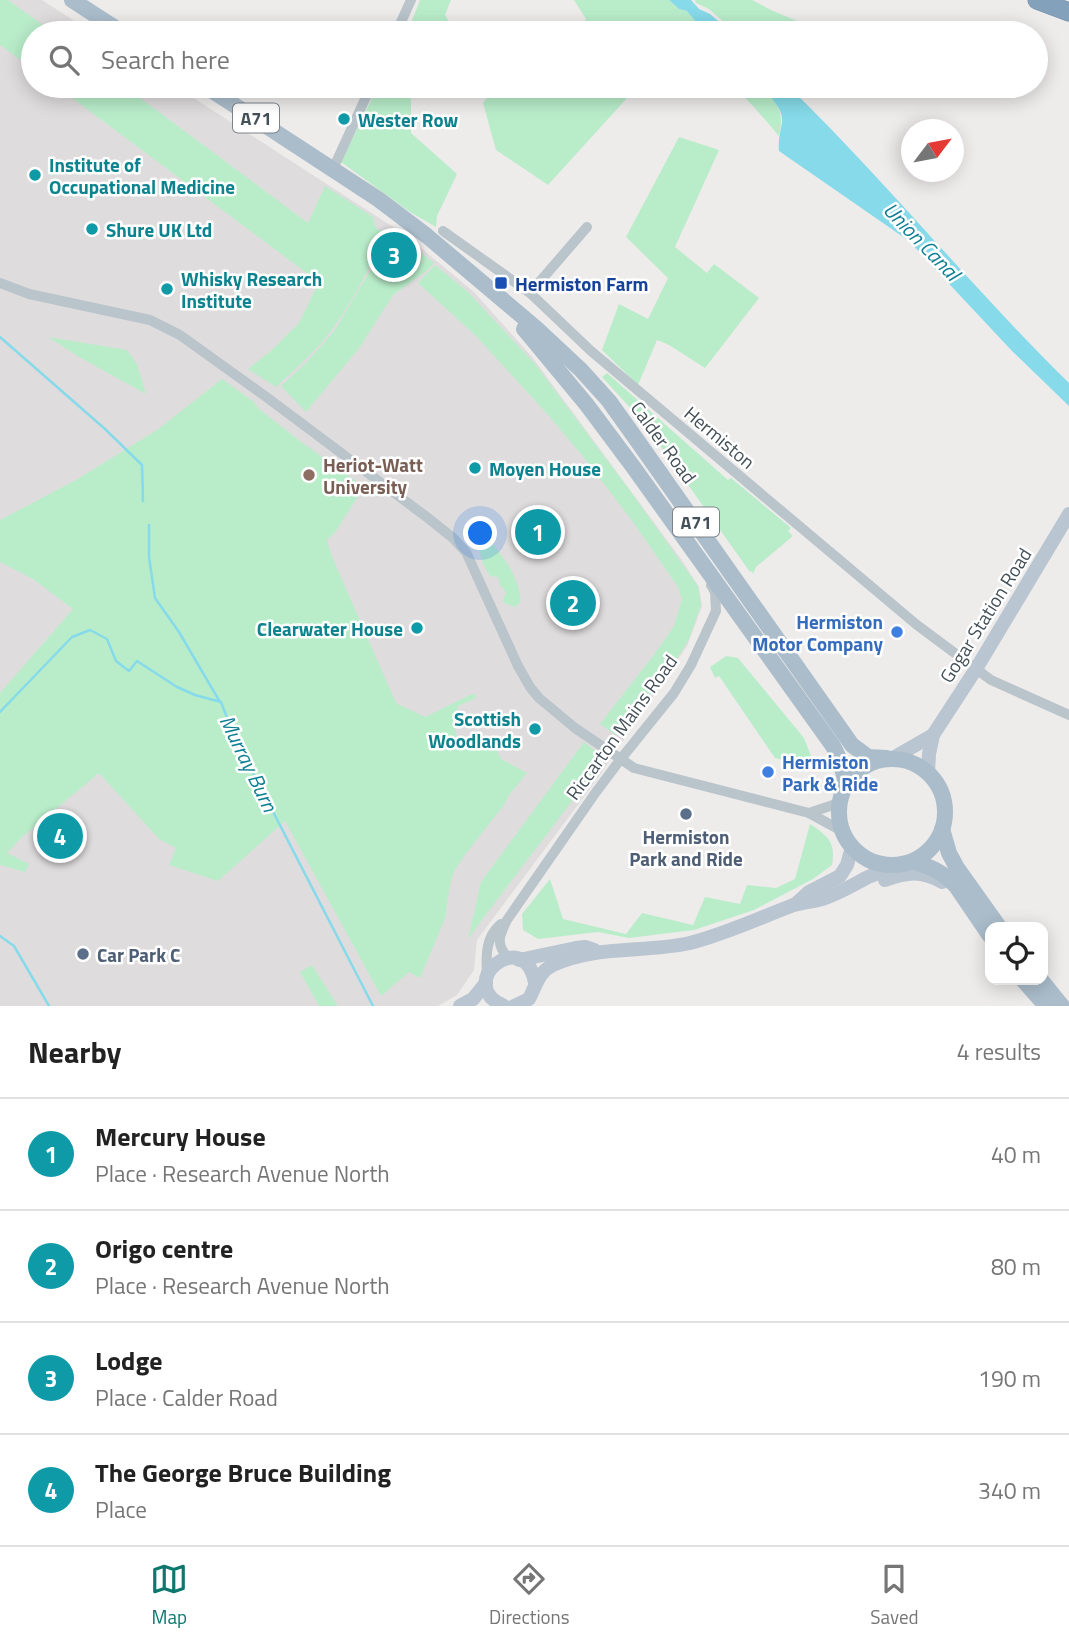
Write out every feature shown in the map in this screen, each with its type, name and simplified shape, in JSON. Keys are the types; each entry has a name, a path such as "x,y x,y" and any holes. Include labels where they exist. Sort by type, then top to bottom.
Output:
{"highway":[{"path":"1038,0 1069,11"}],"main road":[{"path":"72,0 104,21"},
{"name":"Calder Road","path":"224,98 306,150 404,218 536,328 581,370 609,401 852,745 868,757 890,758"},
{"name":"Calder Road","path":"490,290 540,346 587,405 690,544 838,755 846,784"},
{"path":"907,863 925,853 936,842 945,819 944,799 928,773 912,762 890,758 875,761 854,774 846,784 839,803 838,817 842,831 852,847 874,862 887,865 907,863 942,873 956,886 985,929"},
{"path":"942,829 957,868 995,922"},
{"path":"1027,985 1046,1006"},
{"path":"1045,985 1062,1006"}],"street":[{"path":"402,21 411,0"},
{"path":"334,169 366,98"},
{"path":"530,293 587,227"},
{"name":"Hermiston","path":"443,231 530,293 591,351 917,625 991,680 1069,715"},
{"path":"0,283 29,294 150,320 180,335 428,518 466,552 530,687 560,716 620,760 634,768 809,813 842,831"},
{"name":"Gogar Station Road","path":"928,773 933,735 1069,514"},
{"name":"Riccarton Mains Road","path":"535,983 531,968 524,961 514,959 502,950 500,935 507,920 620,760 674,693 691,665 716,611 715,592 690,544"},
{"name":"Gogar Station Road","path":"890,758 933,735"},
{"path":"809,813 839,803"},
{"path":"795,905 809,892 840,876 847,865 852,847"},
{"path":"514,1006 529,999 542,972 566,960 598,951 661,948 732,931 795,905 819,900 850,888 867,878 907,863"},
{"path":"850,888 913,872 924,874 942,881 979,920"},
{"name":"Riccarton Mains Road","path":"486,979 488,945 496,928 507,920"},
{"path":"460,1006 473,999 491,967 499,961 576,947 598,951"},
{"path":"486,979 487,990 493,1000 503,1006"}],"shaded area":[{"name":"Heriot-Watt University","path":"0,0 42,0 74,21 21,21 21,98 194,98 404,234 474,292 532,357 681,559 699,587 702,606 687,646 600,775 477,940 474,970 457,995 438,1006 0,1006"}],"green space":[{"path":"0,0 8,0 37,21 21,21 21,60 0,45"},
{"path":"420,0 451,0 445,15 449,21 412,21"},
{"path":"574,0 669,0 679,9 687,11 695,21 585,21"},
{"path":"695,0 752,0 797,21 722,21 709,9"},
{"path":"72,98 140,98 308,223 325,186 373,217 375,227 386,234 358,289 332,329 312,353 276,387 248,369 299,323 317,286 308,274"},
{"path":"372,98 411,98 411,133 457,174 437,216 436,227 410,212 341,162"},
{"path":"487,98 627,98 548,185 496,150 483,103"},
{"path":"745,98 771,98 780,114 779,136"},
{"path":"679,137 719,150 675,247 707,273 714,264 759,298 705,368 657,340 638,385 602,350 619,304 648,319 668,278 626,237"},
{"path":"403,239 434,263 393,295 360,347 306,412 281,386 335,330 377,259 380,258 397,269 409,252 397,246"},
{"path":"435,265 468,292 535,364 698,586 701,605 689,639 622,735 616,735 600,724 674,626 682,599 678,587 633,522 549,416 475,335 418,283"},
{"path":"48,337 127,350 137,364 146,394 79,357"},
{"path":"607,373 728,480 731,478 791,528 788,531 793,536 756,567 753,574 644,423 602,377"},
{"path":"222,379 300,441 364,487 336,531 327,540 396,703 425,717 474,693 476,698 458,706 456,714 460,716 460,723 454,725 459,745 493,744 501,759 527,773 454,871 445,918 420,978 409,972 381,996 285,821 218,881 169,865 176,848 159,839 99,773 22,837 7,853 29,864 25,872 0,865 0,693 73,609 33,579 0,562 0,520 76,480 157,430"},
{"path":"490,540 517,583 521,601 515,607 504,603 506,593 500,586 498,577 490,576 483,564 479,548 483,542"},
{"path":"726,656 738,658 804,738 816,769 775,758 719,676 715,678 710,667"},
{"path":"584,742 603,757 468,939 481,882"},
{"path":"810,824 822,832 832,845 832,865 813,879 754,910 694,930 629,938 598,932 538,939 523,930 522,914 550,879 563,919 626,934 642,913 693,925 705,897 740,904 747,885 776,888 795,879"},
{"path":"312,965 338,1006 319,1006 300,972"}],"water":[{"path":"669,0 691,0 699,9 718,21 695,21 687,11 679,9"},
{"name":"Union Canal","path":"771,98 800,98 824,122 1069,383 1069,406 1012,351 909,241 779,151 782,118"}],"waterway":[{"path":"0,337 142,465 143,501"},
{"path":"149,525 149,557 155,598 179,632 220,702"},
{"name":"Murray Burn","path":"0,712 72,637 90,630 107,639 116,661 129,671 137,661 177,687 221,702 234,736 373,1006"},
{"name":"Murray Burn","path":"0,936 14,946 49,1006"}],"place":[{"name":"Wester Row","path":"344,119"},
{"name":"Institute of Occupational Medicine","path":"35,175"},
{"name":"Shure UK Ltd","path":"92,229"},
{"name":"Lodge","path":"394,255"},
{"name":"Hermiston Farm","path":"501,283"},
{"name":"Whisky Research Institute","path":"167,289"},
{"name":"Moyen House","path":"475,468"},
{"name":"Heriot-Watt University","path":"309,475"},
{"name":"Mercury House","path":"538,532"},
{"name":"Origo centre","path":"573,603"},
{"name":"Clearwater House","path":"417,628"},
{"name":"Hermiston Motor Company","path":"897,632"},
{"name":"Scottish Woodlands","path":"535,729"},
{"name":"Hermiston Park & Ride","path":"768,772"},
{"name":"Hermiston Park and Ride","path":"686,814"},
{"name":"The George Bruce Building","path":"60,836"},
{"name":"Car Park C","path":"83,954"}]}
